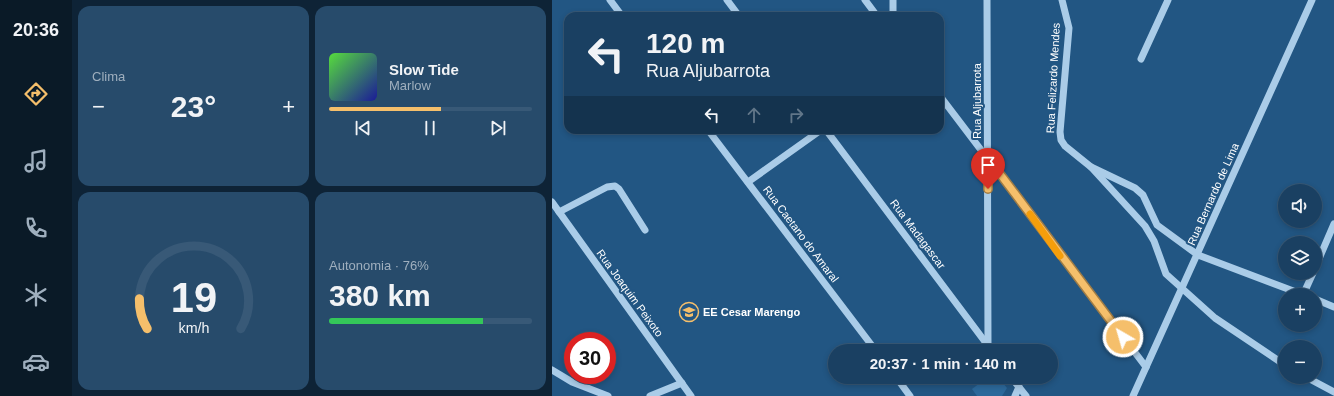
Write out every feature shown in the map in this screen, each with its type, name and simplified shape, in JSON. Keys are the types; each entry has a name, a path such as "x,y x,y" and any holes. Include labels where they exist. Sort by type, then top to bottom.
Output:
{"street":[{"path":"610,0 619,12"},
{"path":"727,0 736,12"},
{"path":"865,0 874,12"},
{"path":"893,0 893,12"},
{"name":"Rua Aljubarrota","path":"987,0 990,344"},
{"name":"Rua Felizardo Mendes","path":"1062,0 1068,28 1062,93 1061,140 1070,152 1091,167 1135,188 1143,195 1157,225 1198,255 1285,288"},
{"path":"1141,59 1168,0"},
{"name":"Rua Bernardo de Lima","path":"1133,396 1312,0"},
{"path":"944,101 1146,367"},
{"name":"Rua Caetano do Amaral","path":"711,134 871,344"},
{"path":"748,182 815,134"},
{"name":"Rua Madagascar","path":"830,134 986,344"},
{"name":"Rua Felizardo Mendes","path":"1091,167 1145,226 1154,241 1162,267 1166,274 1215,318 1278,360"},
{"path":"559,212 607,187 615,186 619,189 645,230"},
{"name":"Rua Joaquim Peixoto","path":"552,202 691,396"},
{"path":"1322,252 1334,224"},
{"path":"1322,302 1334,307"},
{"path":"552,370 572,382 608,396"},
{"path":"650,396 682,383"},
{"path":"901,384 910,396"},
{"path":"1017,384 1026,396"},
{"path":"1319,384 1334,392"},
{"path":"1015,396 1019,387"}],"shaded area":[{"path":"979,384 1004,384 1007,388 1002,396 977,396 972,389"}],"slow traffic":[{"path":"1030,214 1060,256"}],"place":[{"name":"EE Cesar Marengo","path":"689,312"}],"route":[{"path":"988,189 988,158 1093,300 1123,337"}]}
